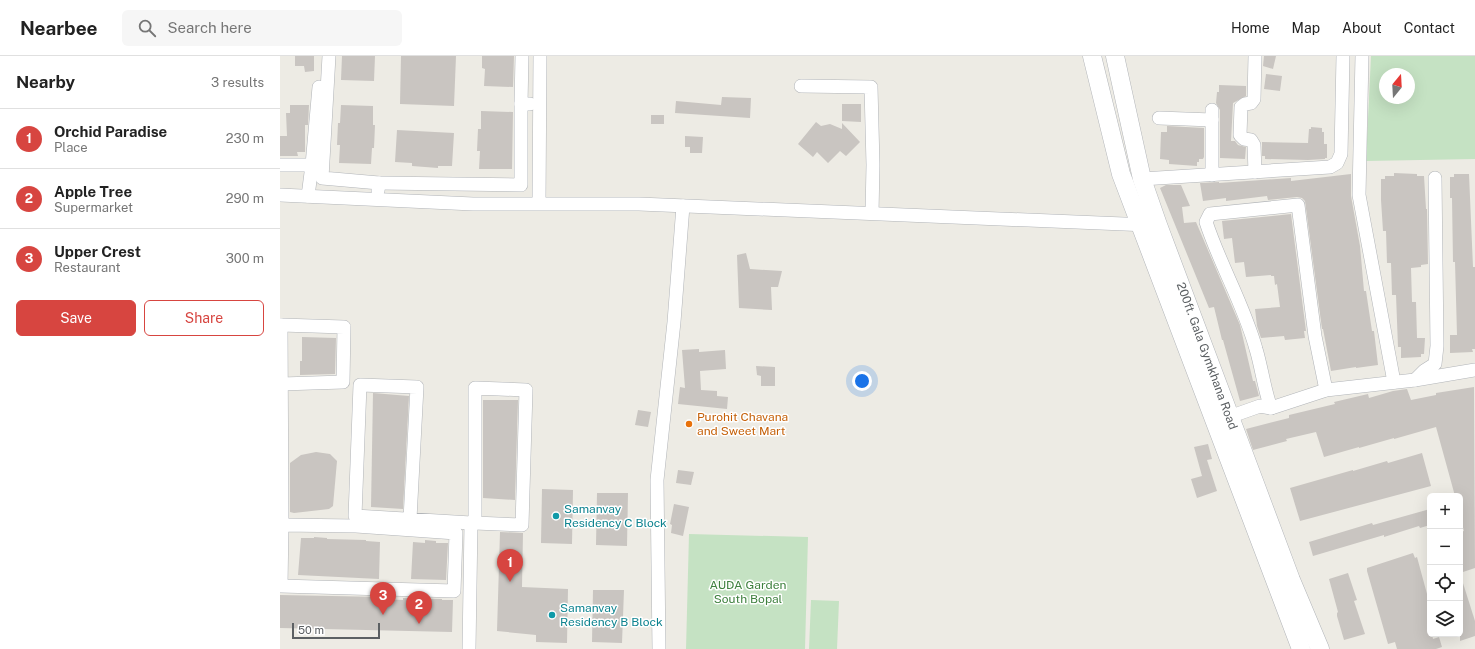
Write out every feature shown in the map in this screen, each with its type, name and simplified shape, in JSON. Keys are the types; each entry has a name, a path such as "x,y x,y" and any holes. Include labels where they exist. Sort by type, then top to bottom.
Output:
{"street":[{"path":"308,196 321,56"},
{"path":"329,56 322,178 379,183 521,185 522,56"},
{"path":"539,203 540,56"},
{"path":"1092,56 1121,174 1150,225 1301,649"},
{"name":"200ft. Gala Gymkhana Road","path":"1115,56 1142,179 1150,225 1229,417 1320,649"},
{"path":"1255,56 1254,99 1250,103 1241,107 1240,135 1244,139 1251,140 1254,145 1255,172"},
{"path":"1142,179 1330,167 1337,163 1341,154 1343,56"},
{"path":"1362,56 1359,195 1394,382"},
{"path":"801,86 871,87 873,165 872,213"},
{"path":"521,104 540,104"},
{"path":"1159,118 1212,115 1212,174"},
{"path":"280,165 312,165"},
{"path":"1415,380 1424,371 1435,364 1437,346 1435,178"},
{"path":"378,199 379,183"},
{"path":"280,195 473,204 539,203 683,206 1150,225"},
{"path":"1271,408 1264,389 1256,349 1206,222 1210,214 1298,205 1315,336 1326,390"},
{"path":"659,649 656,480 674,322 683,206"},
{"path":"281,525 356,526 456,533 454,591 282,586 281,525 282,384 281,325 344,327 342,382 282,384"},
{"path":"1229,417 1260,406 1271,408 1326,390 1415,380 1475,370"},
{"path":"410,519 418,387 360,385 355,516 473,523 522,525 526,390 475,388 473,523 469,649"}],"green space":[{"path":"1371,56 1475,56 1475,159 1366,161"},
{"name":"AUDA Garden South Bopal","path":"689,534 808,537 805,649 686,649"},
{"path":"811,600 839,601 837,649 809,649"}],"building":[{"path":"295,56 314,56 314,71 305,72 304,66 295,66"},
{"path":"342,56 375,56 374,81 341,80"},
{"path":"401,56 456,56 454,106 400,104"},
{"path":"482,56 514,56 513,87 484,86 485,69 482,68"},
{"path":"1264,56 1276,56 1273,69 1263,66"},
{"path":"1266,74 1282,76 1280,91 1264,89"},
{"path":"1219,85 1246,86 1246,96 1233,103 1231,141 1235,141 1238,145 1246,147 1245,159 1220,158 1220,110 1216,103"},
{"path":"722,97 751,98 750,118 675,113 676,101 721,105"},
{"path":"842,104 861,104 861,122 842,121"},
{"path":"290,105 309,105 308,125 305,125 305,152 297,152 298,156 280,156 280,136 287,136 286,113 290,113"},
{"path":"341,105 373,106 373,125 375,125 374,148 372,148 371,164 339,163 340,145 337,145"},
{"path":"481,111 513,112 512,169 479,169 480,151 477,151 478,129 481,129"},
{"path":"651,115 664,115 664,124 651,124"},
{"path":"816,122 821,126 830,124 842,129 842,123 860,142 846,156 840,151 828,163 817,152 813,157 798,144"},
{"path":"1167,126 1204,128 1204,157 1203,159 1199,159 1197,166 1169,164 1169,160 1160,159 1161,132 1167,132"},
{"path":"1311,127 1322,128 1322,132 1324,132 1324,144 1327,144 1327,158 1308,160 1265,159 1265,156 1262,156 1262,142 1308,143 1309,129 1311,129"},
{"path":"397,130 454,133 452,166 438,166 438,168 412,166 412,163 395,162"},
{"path":"685,136 703,137 702,153 690,153 690,147 685,147"},
{"path":"1394,173 1417,174 1417,176 1424,176 1427,209 1428,264 1421,265 1421,267 1411,268 1412,302 1416,302 1417,338 1425,338 1424,354 1421,354 1421,357 1401,358 1401,347 1398,347 1396,295 1392,295 1391,263 1387,263 1386,231 1383,231 1381,200 1381,179 1385,179 1385,176 1394,176"},
{"path":"1351,174 1351,196 1360,246 1364,291 1366,291 1372,331 1374,331 1378,365 1331,371 1322,329 1305,201 1302,198 1297,197 1268,200 1267,196 1226,201 1226,198 1203,201 1200,183 1291,178 1291,181"},
{"path":"1454,174 1469,174 1473,267 1475,267 1475,349 1472,349 1473,352 1450,353 1450,335 1457,335 1455,262 1453,262 1452,198 1450,198 1450,177 1454,177"},
{"path":"1166,185 1181,185 1190,206 1182,207 1184,223 1196,222 1240,325 1253,381 1255,381 1259,396 1240,401 1214,307 1209,308 1160,188"},
{"path":"1291,214 1306,331 1304,331 1305,338 1285,340 1284,336 1261,338 1257,326 1255,309 1280,307 1277,284 1275,285 1274,276 1271,275 1246,277 1244,262 1235,263 1232,238 1224,239 1222,221"},
{"path":"746,253 750,269 782,271 778,287 771,287 772,310 739,308 737,255"},
{"path":"302,337 336,338 335,374 300,375 300,361 302,361"},
{"path":"699,349 699,352 725,350 726,369 700,371 701,390 717,391 717,396 728,397 727,409 678,404 680,387 685,388 682,350"},
{"path":"756,366 775,367 775,386 761,386 761,376 757,375"},
{"path":"1474,387 1475,568 1463,572 1463,493 1454,493 1436,427 1324,457 1316,432 1286,439 1287,441 1253,450 1246,429 1289,418 1289,415 1335,404 1334,402 1368,394 1369,398 1393,391 1407,389 1411,400 1436,395 1436,393"},
{"path":"373,393 409,396 403,509 371,507"},
{"path":"483,400 518,400 515,500 483,498"},
{"path":"638,410 651,412 648,427 635,425"},
{"path":"1208,444 1212,459 1207,460 1217,491 1197,498 1191,479 1202,476 1194,447"},
{"path":"316,452 330,454 337,461 333,506 329,509 294,513 290,512 290,463 301,455"},
{"path":"1422,453 1431,486 1300,521 1290,488 1353,470 1387,461 1388,463"},
{"path":"678,470 694,472 691,485 676,483"},
{"name":"Samanvay Residency C Block","path":"542,489 573,490 572,544 541,543"},
{"path":"597,493 628,493 627,546 596,545"},
{"path":"674,504 689,507 683,536 671,533 672,525 670,524"},
{"path":"1427,510 1427,526 1420,528 1419,526 1384,537 1384,535 1313,556 1309,542 1372,523 1373,525"},
{"path":"500,532 523,533 522,587 568,589 567,643 536,642 536,635 497,631"},
{"path":"314,537 380,542 379,579 298,575 301,538"},
{"path":"425,540 436,541 436,543 448,543 446,580 411,579 413,542 425,543"},
{"path":"1413,553 1415,558 1417,557 1427,594 1427,637 1433,637 1433,639 1439,637 1442,647 1436,649 1397,649 1395,642 1388,644 1367,568"},
{"path":"1348,573 1357,600 1354,601 1365,634 1344,640 1329,579"},
{"path":"1463,583 1475,621 1475,636 1460,641 1460,637 1463,637"},
{"path":"593,590 624,590 622,643 592,642"},
{"path":"280,595 383,597 383,599 403,600 403,598 453,600 452,632 280,628"}],"place":[{"name":"Purohit Chavana and Sweet Mart","path":"689,424"},
{"name":"Samanvay Residency C Block","path":"556,516"},
{"name":"Orchid Paradise","path":"510,582"},
{"name":"Upper Crest","path":"383,615"},
{"name":"Samanvay Residency B Block","path":"552,615"},
{"name":"Apple Tree","path":"419,624"}]}
